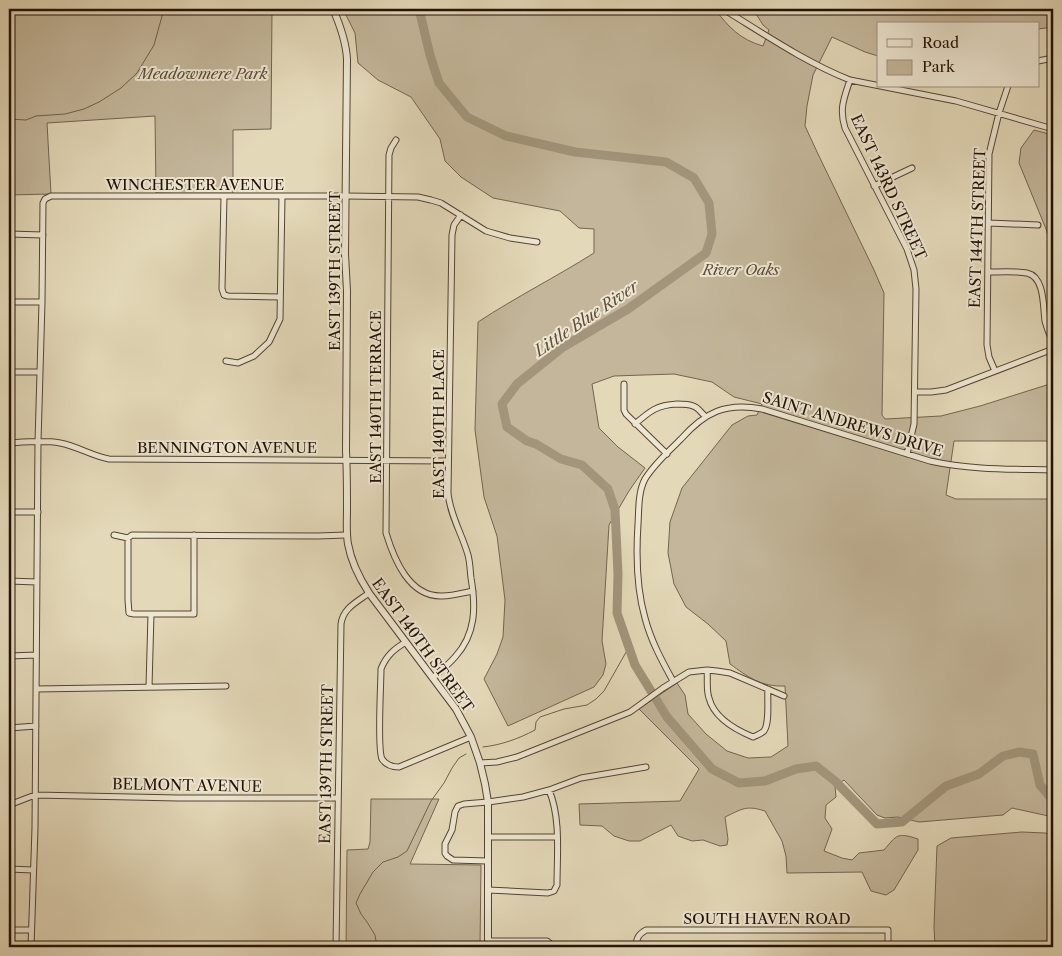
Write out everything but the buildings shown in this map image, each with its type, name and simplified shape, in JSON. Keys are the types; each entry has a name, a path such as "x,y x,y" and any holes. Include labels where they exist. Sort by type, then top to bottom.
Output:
{"street":[{"name":"EAST 139TH STREET","path":"332,9 343,35 347,53 345,254 348,472 346,535"},
{"path":"726,9 780,44 835,74 850,80 877,86"},
{"path":"1040,60 1053,58"},
{"name":"EAST 143RD STREET","path":"850,80 842,102 841,111 845,128 907,249 914,270 916,289 914,424 907,454"},
{"path":"889,88 956,102 1053,128"},
{"name":"EAST 144TH STREET","path":"995,372 987,345 989,154 1007,88"},
{"name":"EAST 140TH TERRACE","path":"396,140 389,155 386,533 392,554 400,568 422,591 430,595 442,596 473,591"},
{"path":"874,186 912,168"},
{"name":"WINCHESTER AVENUE","path":"42,235 43,202 51,196 346,196 432,200 441,203 486,231 510,238 537,242"},
{"path":"224,196 222,289 224,295 280,297"},
{"path":"226,361 238,363 254,356 269,342 280,319 282,196"},
{"name":"EAST 140TH PLACE","path":"432,678 455,657 467,639 474,615 468,555 448,501 452,235 454,225 461,215"},
{"path":"989,223 1038,225"},
{"path":"9,234 42,235 35,795 31,947"},
{"path":"988,272 1027,273 1037,278 1046,323 1053,343"},
{"path":"9,302 42,302"},
{"path":"915,392 946,390 1053,349"},
{"path":"9,372 40,372"},
{"path":"624,384 624,410 626,414 666,454"},
{"path":"635,424 648,412 665,405 693,405 705,416"},
{"name":"SAINT ANDREWS DRIVE","path":"673,681 659,656 645,618 638,581 636,551 640,495 645,479 653,468 705,416 724,408 748,406 930,461 964,468 1053,470"},
{"name":"BENNINGTON AVENUE","path":"9,443 62,443 96,457 109,459 448,461"},
{"path":"9,512 38,512"},
{"path":"114,535 128,538 132,535 346,535"},
{"path":"128,538 129,613 194,614 194,535"},
{"name":"EAST 140TH STREET","path":"346,535 352,560 369,593 456,709 471,737 480,763 488,802 488,944"},
{"path":"9,581 37,582"},
{"name":"EAST 139TH STREET","path":"336,947 341,624 342,616 349,606 369,593"},
{"path":"149,687 151,614"},
{"path":"406,642 394,649 384,662 382,669 380,747 382,760 399,767 471,737"},
{"path":"9,656 36,655"},
{"path":"707,670 708,698 713,709 731,726 753,737 761,734 767,725 768,689"},
{"path":"480,763 497,762 517,757 630,712 642,702 689,672 707,670 730,674 784,696"},
{"path":"36,688 226,686"},
{"path":"9,728 36,726"},
{"path":"488,861 453,860 447,856 444,848 452,830 458,806 523,797 581,778 646,767"},
{"path":"488,890 554,891 557,885 557,837 555,812 549,790"},
{"path":"9,804 35,795"},
{"name":"BELMONT AVENUE","path":"35,795 338,798"},
{"path":"488,837 557,837"},
{"path":"9,869 33,870"},
{"path":"9,930 31,930"},
{"name":"SOUTH HAVEN ROAD","path":"636,947 639,934 646,930 888,930 888,947"},
{"path":"488,944 547,942 554,947"}],"green space":[{"name":"Meadowmere Park","path":"9,9 272,9 271,129 233,130 233,195 156,193 155,116 47,123 51,194 9,195"},
{"name":"River Oaks","path":"343,9 715,9 736,32 748,40 763,46 769,30 763,25 753,9 1053,9 1053,27 1040,29 1040,22 877,22 877,56 832,37 813,75 805,126 884,293 882,415 885,419 941,416 1053,383 1053,441 954,441 946,495 956,499 1053,499 1053,817 1012,808 1003,815 919,822 898,817 885,818 877,815 844,780 835,786 836,797 826,805 825,818 832,829 824,851 852,860 859,853 884,850 895,838 901,835 918,839 918,850 894,890 886,895 871,891 862,872 787,873 786,856 782,841 765,811 759,809 744,809 725,817 727,845 720,846 703,840 692,841 678,836 671,825 640,841 629,841 614,836 602,826 580,825 579,804 680,801 699,769 639,709 677,683 685,695 688,714 706,734 727,751 748,758 771,757 788,746 785,686 762,683 730,664 726,641 686,607 674,584 668,553 670,522 682,488 732,425 748,416 757,415 762,404 734,397 712,382 674,374 614,376 592,384 599,428 618,447 645,468 609,525 602,641 606,664 603,675 594,687 508,726 484,679 497,654 503,637 505,600 497,536 484,497 475,430 478,322 594,253 594,229 579,228 560,211 493,198 461,177 445,161 440,139 411,97 378,80 358,63 355,33"},
{"path":"1034,130 1053,135 1053,253 1046,229 1019,163 1021,148"},
{"path":"371,799 439,799 410,864 481,865 480,947 346,947 347,850 368,849 370,842"},
{"path":"1022,832 1053,835 1053,947 935,947 937,846 951,838"}],"waterway":[{"path":"9,119 26,120 36,116 65,114 84,109 121,88 137,73 154,45 164,9"},
{"name":"Little Blue River","path":"419,9 439,83 467,117 506,136 575,152 666,162 694,178 709,203 712,234 706,253 628,309 563,347 517,384 502,404 507,427 527,441 536,444 561,459 582,465 608,489 615,510 618,574 617,613 635,665 667,717 712,769 739,783 765,781 796,769 816,766 835,781 877,824 902,822 946,786 979,774 1003,756 1019,752 1033,754 1040,785 1053,798"},
{"path":"483,747 503,743 535,730 536,722 540,717 564,709 587,705 596,699 604,691 629,647"},
{"path":"377,947 375,935 356,903 360,894 373,872 383,862 398,857 407,851 431,801 459,758 466,754"}]}
